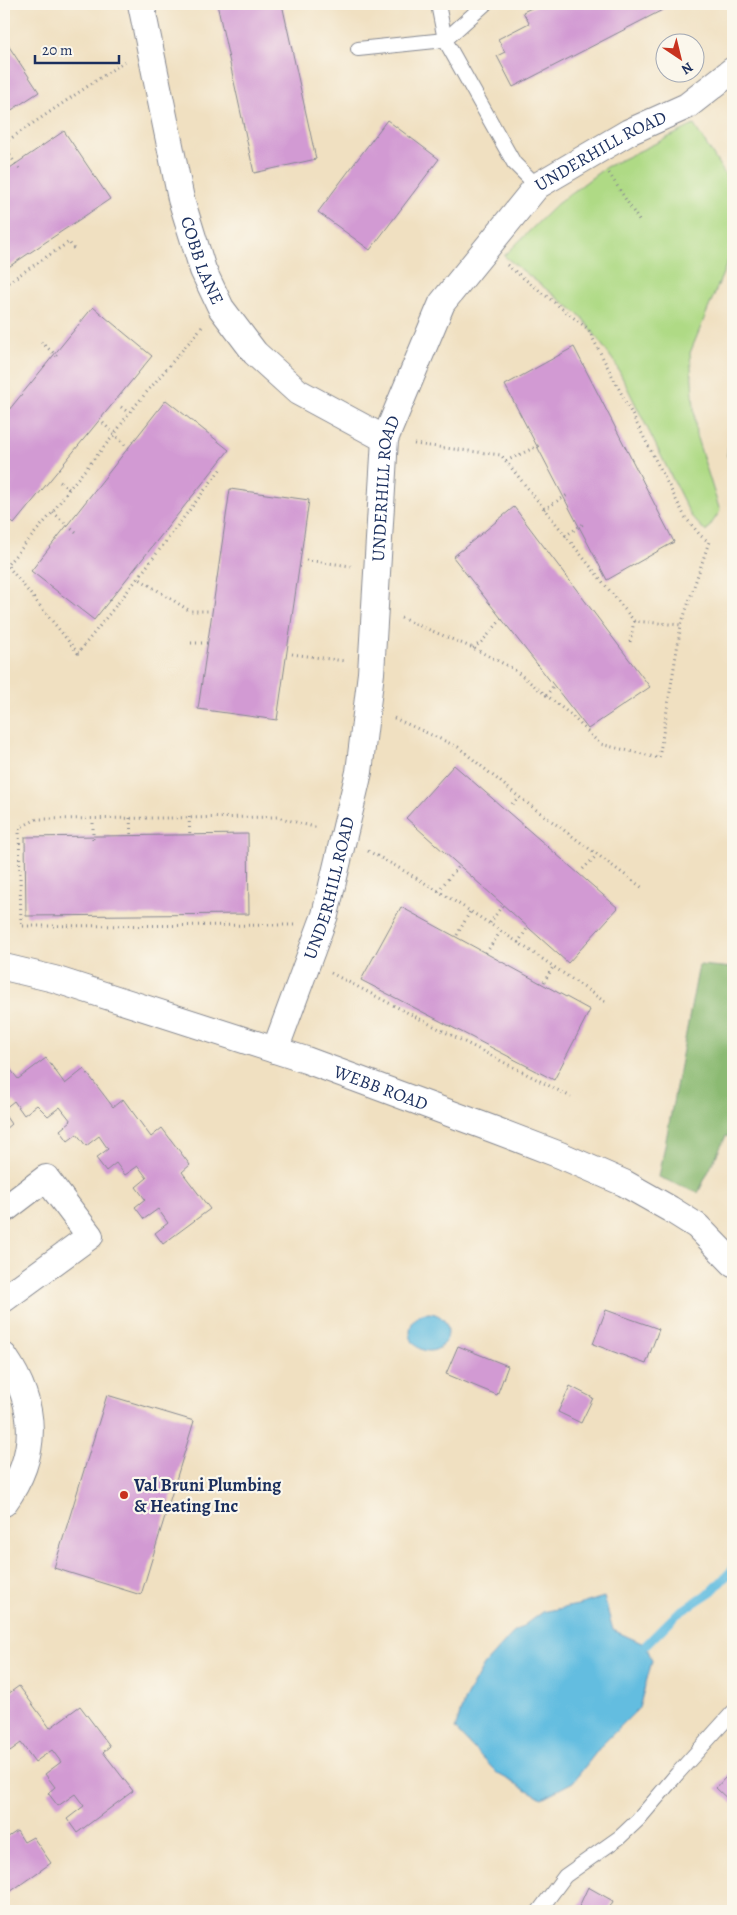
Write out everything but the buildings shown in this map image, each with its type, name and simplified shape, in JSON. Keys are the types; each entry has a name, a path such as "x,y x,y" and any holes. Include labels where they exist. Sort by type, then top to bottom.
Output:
{"street":[{"name":"COBB LANE","path":"141,4 180,199 203,270 221,308 255,353 298,392 385,439"},
{"name":"UNDERHILL ROAD","path":"275,1050 325,915 359,772 371,673 385,439 442,303 537,186 629,132 687,106 733,70"},
{"name":"WEBB ROAD","path":"4,967 54,979 275,1050 495,1130 624,1183 697,1226 733,1262"},
{"path":"4,1210 46,1178 90,1236 4,1299"},
{"path":"4,1356 20,1386 26,1404 30,1436 29,1454 23,1471 4,1503"}],"lane":[{"path":"438,4 445,40 514,163 537,186"},
{"path":"358,49 445,40 485,4"},
{"path":"539,1911 565,1876 620,1837 638,1820 733,1712"}],"path":[{"path":"20,170 4,145 130,58"},
{"path":"606,167 640,222"},
{"path":"4,285 69,242 75,252"},
{"path":"398,616 473,648 512,668 570,715 600,744 659,758 681,625 709,542 701,536 685,516 588,329 506,264"},
{"path":"4,569 103,449 129,413 204,325"},
{"path":"44,345 41,342 59,358"},
{"path":"121,407 129,413"},
{"path":"103,423 130,450"},
{"path":"414,444 501,455 634,621 681,625"},
{"path":"506,461 542,444"},
{"path":"7,565 78,653 138,578 222,467"},
{"path":"60,482 69,489"},
{"path":"544,509 569,494"},
{"path":"52,512 76,533"},
{"path":"565,536 585,523"},
{"path":"306,560 357,567"},
{"path":"138,578 190,611 210,612"},
{"path":"473,648 485,641 491,630 502,619"},
{"path":"630,642 634,621"},
{"path":"191,643 208,644"},
{"path":"292,654 345,661"},
{"path":"546,696 554,685"},
{"path":"391,717 458,747 519,797 644,888"},
{"path":"512,804 519,797"},
{"path":"189,817 190,837"},
{"path":"300,925 21,926 19,828 37,819 277,817 326,830"},
{"path":"130,818 131,837"},
{"path":"92,839 93,819"},
{"path":"365,849 471,910 606,1002"},
{"path":"584,868 597,855"},
{"path":"438,891 458,867"},
{"path":"490,923 502,906"},
{"path":"457,935 471,910"},
{"path":"188,926 196,925"},
{"path":"93,926 101,926"},
{"path":"518,943 528,927"},
{"path":"486,953 501,931"},
{"path":"544,982 553,966"},
{"path":"325,970 571,1097"}],"green space":[{"path":"694,125 733,187 733,249 690,353 696,435 720,511 706,532 691,516 615,363 582,317 504,256 557,204 606,167"},
{"path":"733,415 733,460 727,456"},
{"path":"699,965 733,968 733,1138 726,1136 698,1193 659,1177"}],"water":[{"path":"429,1313 442,1319 448,1332 442,1345 429,1351 416,1345 410,1332 416,1319"},
{"path":"604,1597 613,1630 646,1645 652,1661 639,1708 602,1745 573,1782 542,1798 498,1774 455,1729 464,1701 484,1665 512,1634 542,1612 578,1605"}],"waterway":[{"path":"646,1645 677,1614 712,1591 733,1569"}],"place":[{"name":"Val Bruni Plumbing & Heating Inc","path":"124,1495"}]}
